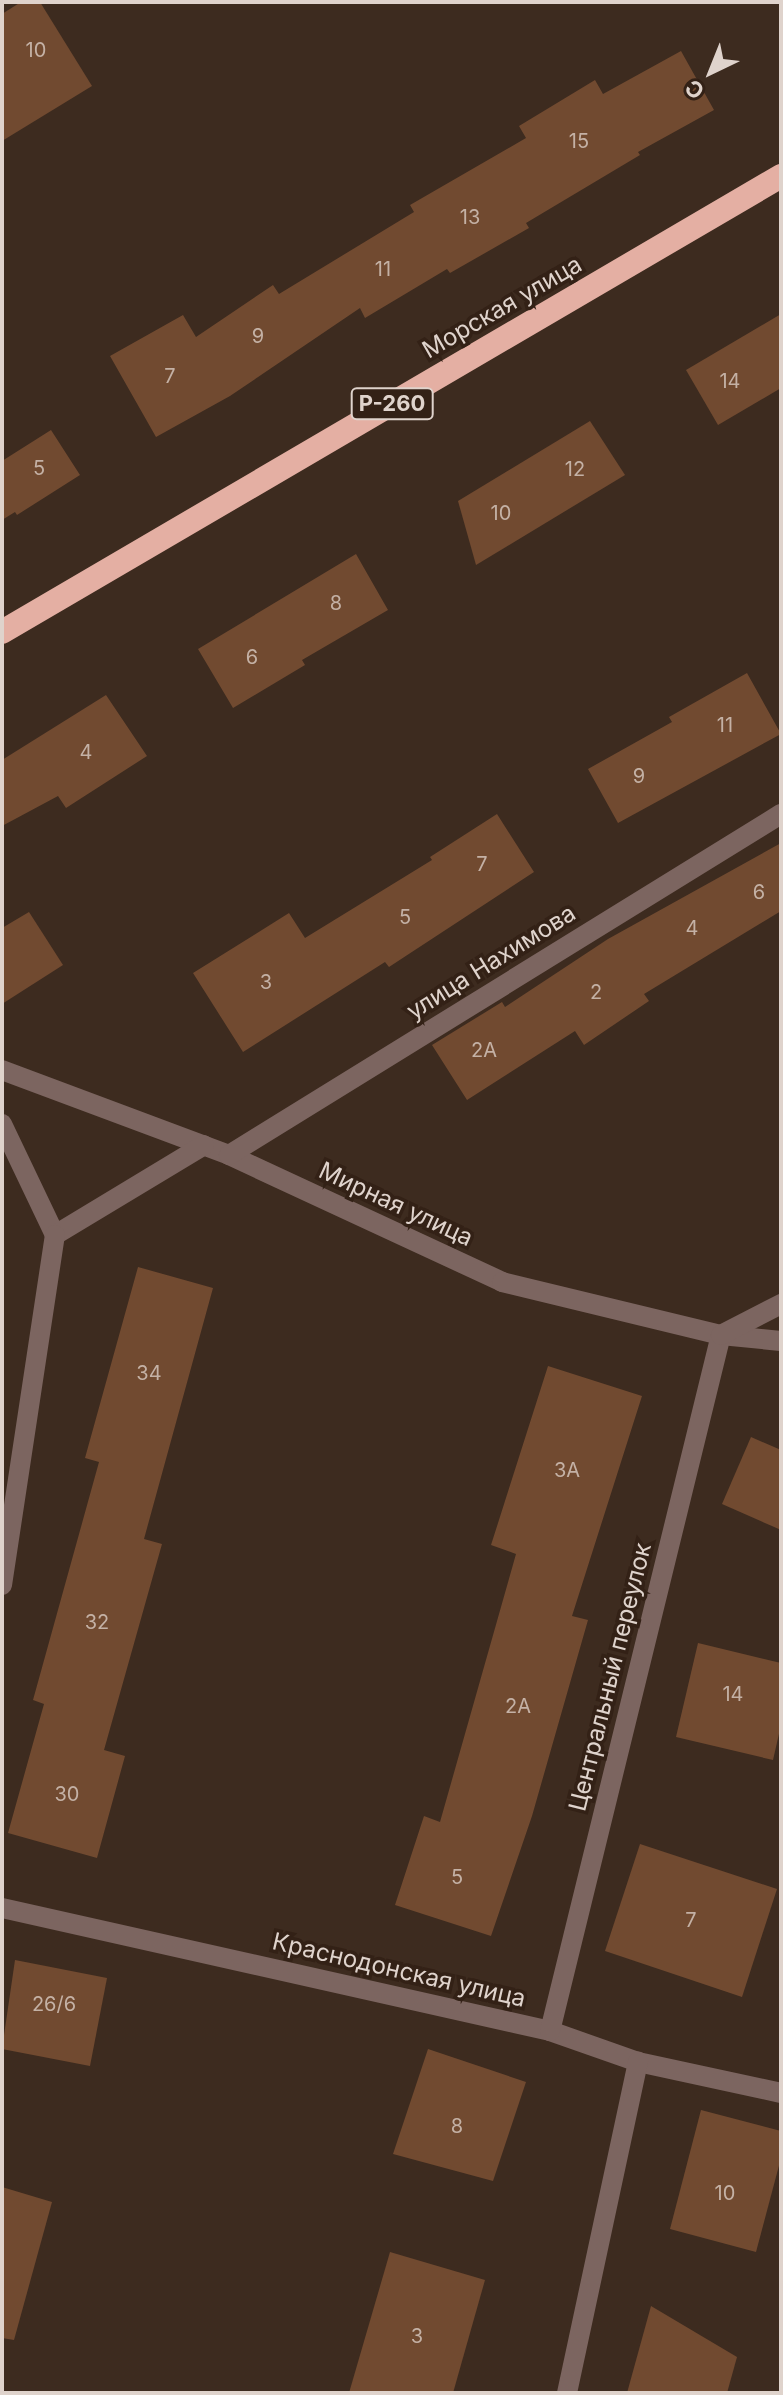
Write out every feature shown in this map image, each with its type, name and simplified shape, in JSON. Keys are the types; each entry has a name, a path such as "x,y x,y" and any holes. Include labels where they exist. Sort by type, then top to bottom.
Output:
{"highway":[{"name":"Морская улица","path":"2,632 781,176"}],"street":[{"name":"улица Нахимова","path":"229,1155 781,814"},
{"name":"Мирная улица","path":"2,1070 229,1155 502,1282 721,1335 781,1341"},
{"path":"2,1124 55,1235 2,1585"},
{"path":"55,1235 204,1145"},
{"path":"721,1335 781,1304"},
{"name":"Центральный переулок","path":"550,2031 721,1335"},
{"name":"Краснодонская улица","path":"2,1908 550,2031 638,2062 781,2093"},
{"path":"567,2393 638,2062"}],"building":[{"path":"21,2 40,2 92,86 2,141 2,14"},
{"path":"681,51 714,110 638,152 640,155 526,223 529,228 450,273 447,269 365,318 360,308 230,396 156,437 110,356 183,315 196,337 273,285 279,294 414,212 410,205 526,138 519,126 595,80 603,94"},
{"path":"781,314 781,388 718,425 686,370"},
{"path":"590,421 625,475 476,565 458,501"},
{"path":"51,430 80,475 17,515 15,512 2,520 2,461"},
{"path":"356,554 388,610 302,660 305,665 233,708 198,649"},
{"path":"747,673 781,734 618,823 588,769 672,722 669,717"},
{"path":"106,695 147,756 66,808 58,796 2,826 2,760"},
{"path":"497,814 534,872 389,967 385,962 243,1052 193,973 289,913 305,938 432,860 430,857"},
{"path":"781,843 781,911 644,994 649,1001 584,1045 575,1031 467,1100 432,1045 502,1002 505,1007 608,939"},
{"path":"29,912 63,965 2,1004 2,928"},
{"path":"138,1267 213,1288 144,1539 162,1544 104,1750 125,1756 97,1858 8,1833 44,1704 33,1700 99,1462 85,1458"},
{"path":"548,1366 642,1396 572,1616 588,1620 532,1816 491,1936 395,1905 424,1816 440,1822 516,1554 491,1545"},
{"path":"751,1437 781,1450 781,1530 722,1504"},
{"path":"698,1643 781,1663 781,1725 773,1760 676,1737"},
{"path":"640,1844 777,1889 742,1997 605,1951"},
{"path":"15,1960 107,1978 90,2066 2,2049"},
{"path":"428,2049 526,2082 493,2181 393,2154"},
{"path":"701,2110 781,2131 781,2158 756,2252 670,2229"},
{"path":"2,2187 52,2202 14,2340 2,2338"},
{"path":"390,2252 485,2280 453,2393 349,2393"},
{"path":"651,2306 737,2357 727,2393 627,2393"}]}
